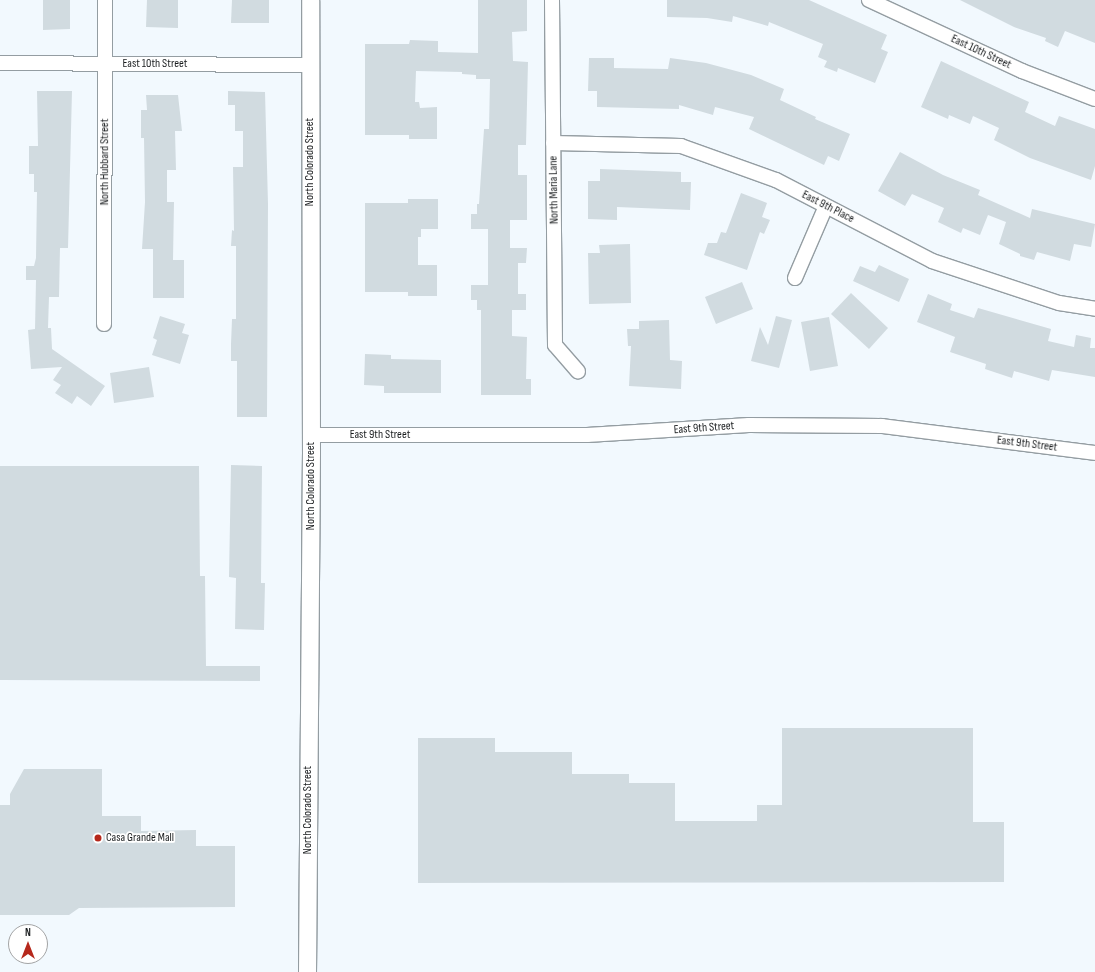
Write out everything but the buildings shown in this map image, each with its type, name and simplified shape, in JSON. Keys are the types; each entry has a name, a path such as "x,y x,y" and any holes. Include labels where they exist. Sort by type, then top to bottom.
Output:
{"street":[{"name":"North Hubbard Street","path":"104,324 105,0"},
{"name":"North Colorado Street","path":"307,972 311,435 310,0"},
{"name":"North Maria Lane","path":"552,0 555,345 578,371"},
{"name":"East 10th Street","path":"869,0 1022,71 1095,99"},
{"name":"East 10th Street","path":"0,63 310,65"},
{"name":"East 9th Place","path":"553,143 681,146 776,180 932,261 1059,304 1095,309"},
{"path":"796,278 826,206"},
{"name":"East 9th Street","path":"311,435 587,435 749,425 882,426 1095,453"}],"place":[{"name":"Casa Grande Mall","path":"98,838"}]}
